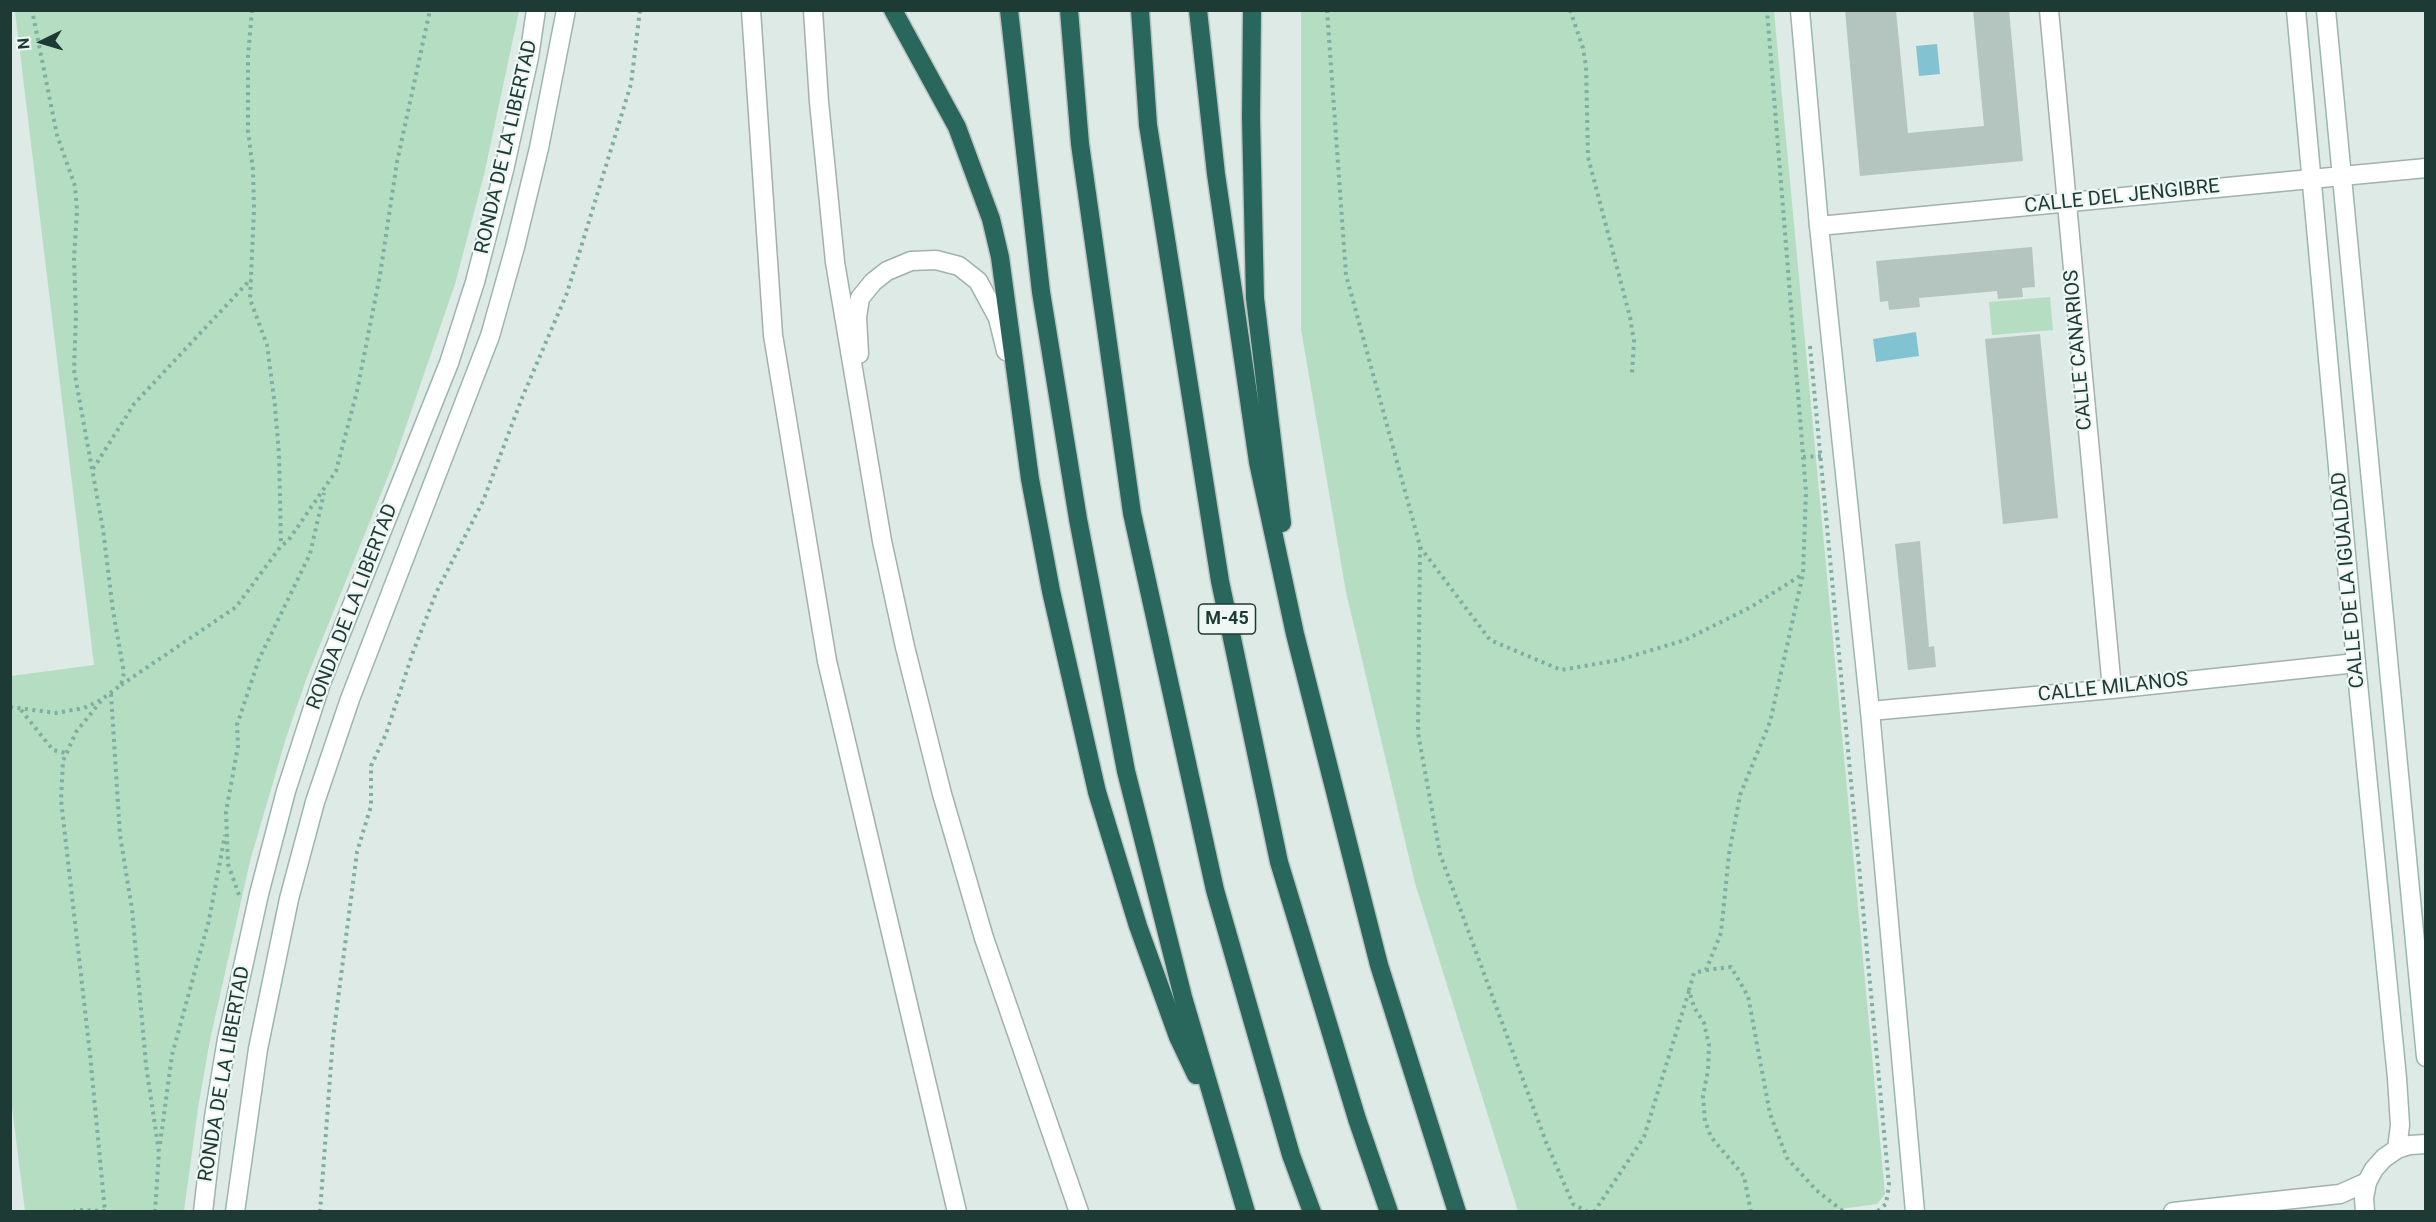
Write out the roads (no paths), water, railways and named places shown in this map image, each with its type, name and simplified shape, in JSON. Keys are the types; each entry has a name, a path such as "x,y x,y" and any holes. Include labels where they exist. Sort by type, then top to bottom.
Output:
{"highway":[{"path":"893,10 957,127 991,219 1000,257 1030,479 1051,591 1096,792 1137,926 1174,1026 1223,1134"},
{"path":"1009,10 1041,292 1078,519 1110,691 1126,771 1183,997 1246,1212"},
{"path":"1069,10 1080,144 1132,513 1215,890 1291,1155 1312,1212"},
{"name":"M-45","path":"1140,10 1148,125 1222,593 1279,862 1357,1119 1389,1212"},
{"path":"1198,10 1216,174 1258,462 1295,634 1379,965 1456,1212"},
{"path":"1252,10 1251,118 1255,298 1295,634"}],"street":[{"name":"RONDA DE LA LIBERTAD","path":"203,1212 214,1117 227,1040 259,894 286,791 321,683 449,363 475,282 504,170 529,57 536,10"},
{"name":"RONDA DE LA LIBERTAD","path":"235,1212 260,1037 289,899 315,802 350,699 490,336 539,148 566,10"},
{"path":"751,10 773,335 827,661 957,1212"},
{"path":"813,10 819,102 835,262 844,326 867,442 882,541 904,647 942,794 984,938 1079,1212"},
{"path":"1800,10 1819,226 1870,711 1915,1212"},
{"name":"CALLE CANARIOS","path":"2049,10 2112,689"},
{"name":"CALLE DE LA IGUALDAD","path":"2296,10 2397,1078 2400,1125 2397,1149"},
{"name":"CALLE DE LA IGUALDAD","path":"2326,10 2426,1058"},
{"name":"CALLE DEL JENGIBRE","path":"1819,226 2426,168"},
{"path":"867,442 857,317 861,298 873,282 886,271 912,261 936,260 960,266 978,280 998,318 1017,392"},
{"name":"CALLE MILANOS","path":"1870,711 2112,689 2356,663"},
{"path":"2365,1212 2364,1198 2367,1182 2374,1168 2397,1149 2426,1144"},
{"path":"2173,1212 2340,1194 2367,1182"}],"water":[{"path":"1937,44 1940,74 1919,76 1916,46"},
{"path":"1916,332 1919,356 1876,362 1873,339"}]}
